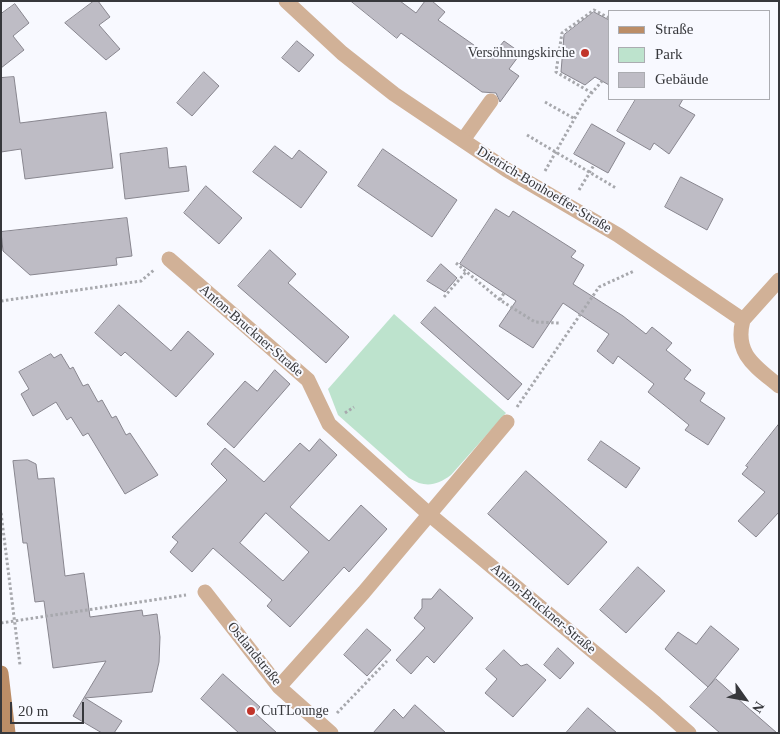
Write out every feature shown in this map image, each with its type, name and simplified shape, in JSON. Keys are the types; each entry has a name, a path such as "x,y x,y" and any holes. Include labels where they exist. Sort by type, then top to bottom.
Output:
{"street":[{"name":"Dietrich-Bonhoeffer-Straße","path":"286,1 342,53 394,94 536,187 657,260 743,320"},
{"path":"463,140 491,101"},
{"name":"Anton-Bruckner-Straße","path":"168,259 308,380 329,424 430,515 689,733"},
{"path":"779,280 743,320 740,332 740,345 748,359 779,386"},
{"path":"280,687 430,515 507,422"},
{"name":"Ostlandstraße","path":"205,592 280,687 331,726"},
{"path":"1,673 8,733"}],"path":[{"path":"592,92 556,72 562,33 594,10 608,17"},
{"path":"536,187 575,119 592,92 602,82"},
{"path":"545,102 575,119"},
{"path":"527,135 616,188"},
{"path":"569,206 594,165"},
{"path":"1,301 141,281 168,259"},
{"path":"507,422 599,287 657,260"},
{"path":"456,263 500,300 535,322 559,324"},
{"path":"444,297 466,272"},
{"path":"500,300 504,293"},
{"path":"1,513 20,666"},
{"path":"1,623 205,592"},
{"path":"331,726 387,661"}],"green space":[{"path":"394,314 506,413 451,475 440,482 425,484 409,478 338,415 328,389"}],"building":[{"path":"94,1 98,1 110,17 99,25 120,49 106,60 65,23"},
{"path":"351,1 400,1 416,13 425,1 432,1 445,12 438,20 491,57 504,41 521,53 509,69 519,76 500,102 496,93 482,92 401,33 397,38"},
{"path":"15,4 29,23 13,36 24,50 1,68 1,14"},
{"name":"Versöhnungskirche","path":"594,12 608,19 608,84 595,77 585,85 561,72 564,35"},
{"path":"297,41 314,55 299,72 282,58"},
{"path":"204,72 219,86 192,116 177,103"},
{"path":"14,77 20,123 106,112 113,168 25,179 21,149 1,152 1,78"},
{"path":"635,100 682,100 679,106 695,115 669,154 654,143 650,150 617,131"},
{"path":"592,124 625,143 608,173 574,154"},
{"path":"275,146 292,159 299,150 327,172 301,208 253,172"},
{"path":"167,148 169,168 186,166 189,191 125,199 120,154"},
{"path":"383,149 457,200 432,237 358,186"},
{"path":"681,177 723,199 707,230 665,207"},
{"path":"206,186 242,218 219,244 184,213"},
{"path":"496,209 509,217 513,211 576,251 571,257 584,265 573,284 623,316 646,334 652,327 672,343 666,350 691,370 684,379 705,393 700,401 725,418 708,445 685,430 689,425 648,392 654,384 618,356 613,364 597,351 609,334 563,303 533,348 499,326 516,301 460,264"},
{"path":"127,218 132,256 116,258 117,265 30,275 3,251 1,232"},
{"path":"270,250 296,274 288,283 349,337 326,363 238,286"},
{"path":"441,264 457,278 445,292 427,281"},
{"path":"119,305 171,351 188,331 214,354 176,397 125,352 121,356 95,333"},
{"path":"435,307 522,384 508,400 421,323"},
{"path":"51,354 54,358 61,354 70,369 73,367 83,386 88,384 98,402 102,400 112,418 116,416 126,435 130,433 158,475 125,494 88,433 83,436 71,417 67,420 56,402 33,416 21,394 29,389 19,372"},
{"path":"275,370 290,384 234,448 207,424 245,381 257,391"},
{"path":"779,424 779,512 756,537 738,521 765,492 742,474 748,467 746,466"},
{"path":"320,439 337,455 290,507 329,541 361,505 387,529 349,572 344,567 290,627 267,606 272,600 213,548 192,572 170,552 178,542 172,537 227,480 211,464 225,448 264,482 300,443 309,451","holes":["266,513 309,552 283,581 240,543"]},
{"path":"601,441 640,468 626,488 588,460"},
{"path":"28,460 36,464 38,479 54,478 65,576 84,573 90,617 142,610 143,616 157,614 160,637 159,662 152,692 85,698 122,721 114,733 102,733 73,716 106,661 53,668 44,601 35,602 27,543 23,543 13,461"},
{"path":"526,471 607,542 568,585 488,514"},
{"path":"638,567 665,591 626,633 600,610"},
{"path":"440,589 473,618 434,663 427,656 411,674 396,660 425,628 414,618 422,608 422,599 431,599"},
{"path":"711,626 739,649 708,687 665,649 678,632 696,644"},
{"path":"367,629 391,650 367,676 344,655"},
{"path":"558,648 574,663 560,679 544,665"},
{"path":"504,650 521,666 527,664 546,680 513,717 485,693 497,679 486,669"},
{"path":"223,674 260,707 255,713 277,733 239,733 201,699"},
{"path":"716,679 777,733 720,733 690,707"},
{"path":"415,705 446,733 373,733 394,709 403,718"},
{"path":"588,708 617,733 566,733"}],"place":[{"name":"Versöhnungskirche","path":"585,53"},
{"name":"CuTLounge","path":"251,711"}]}
